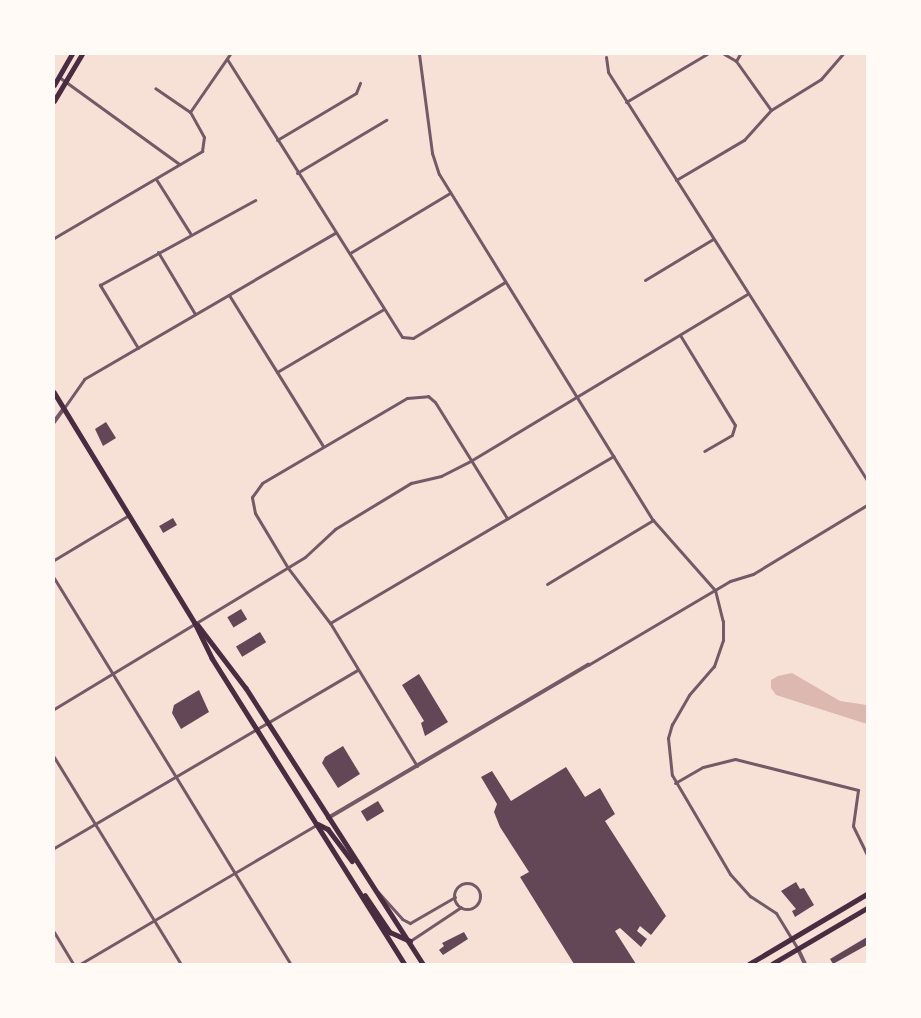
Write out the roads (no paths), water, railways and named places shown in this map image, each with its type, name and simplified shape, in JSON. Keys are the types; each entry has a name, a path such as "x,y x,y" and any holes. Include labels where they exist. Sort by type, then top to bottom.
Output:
{"main road":[{"path":"54,84 72,54"},
{"path":"54,101 82,54"},
{"path":"54,392 195,623 212,658 258,727 404,964"},
{"path":"195,623 236,673 360,869"},
{"path":"318,824 328,829 377,891 423,964"},
{"path":"345,867 390,932 410,941"},
{"path":"749,964 867,894"},
{"path":"772,964 867,908"}],"street":[{"path":"190,112 230,54"},
{"path":"419,54 432,152 450,193 653,520 715,590 724,622 723,640 714,666 689,695 672,724 668,738 668,760 674,783 730,874 750,896 771,908 792,939 805,964"},
{"path":"626,102 707,54"},
{"path":"724,54 736,61 771,110"},
{"path":"736,61 740,54"},
{"path":"676,180 744,140 771,110 821,79 843,54"},
{"path":"606,57 608,72 626,102 867,480"},
{"path":"227,59 335,233 350,253 384,308 408,340 505,282"},
{"path":"58,77 180,164"},
{"path":"277,140 356,92 360,84"},
{"path":"54,238 202,150 206,144 190,112 155,88"},
{"path":"297,172 386,120"},
{"path":"156,179 190,233"},
{"path":"350,253 450,193"},
{"path":"138,348 100,285 190,233 255,200"},
{"path":"54,422 84,379 335,233"},
{"path":"645,280 713,239"},
{"path":"158,252 195,314"},
{"path":"229,294 323,446"},
{"path":"54,709 288,568 312,552 334,529 404,487 441,476 472,460 748,294"},
{"path":"277,372 384,308"},
{"path":"680,335 735,425 732,434 704,451"},
{"path":"417,766 330,623 288,568 255,513 252,497 262,483 323,446 407,398 428,396 472,460 508,518"},
{"path":"330,623 614,456"},
{"path":"328,818 715,590 753,574 867,505"},
{"path":"54,560 129,515"},
{"path":"547,584 653,520"},
{"path":"54,578 291,964"},
{"path":"54,848 358,670"},
{"path":"54,757 181,964"},
{"path":"674,783 703,767 735,759 858,790 853,826 867,854"},
{"path":"80,964 318,824"},
{"path":"377,891 386,898 402,919 410,923 454,897 458,887 464,884 478,889 480,897 478,904 471,909 461,907 454,897"},
{"path":"410,941 461,907"},
{"path":"54,932 73,964"}]}
